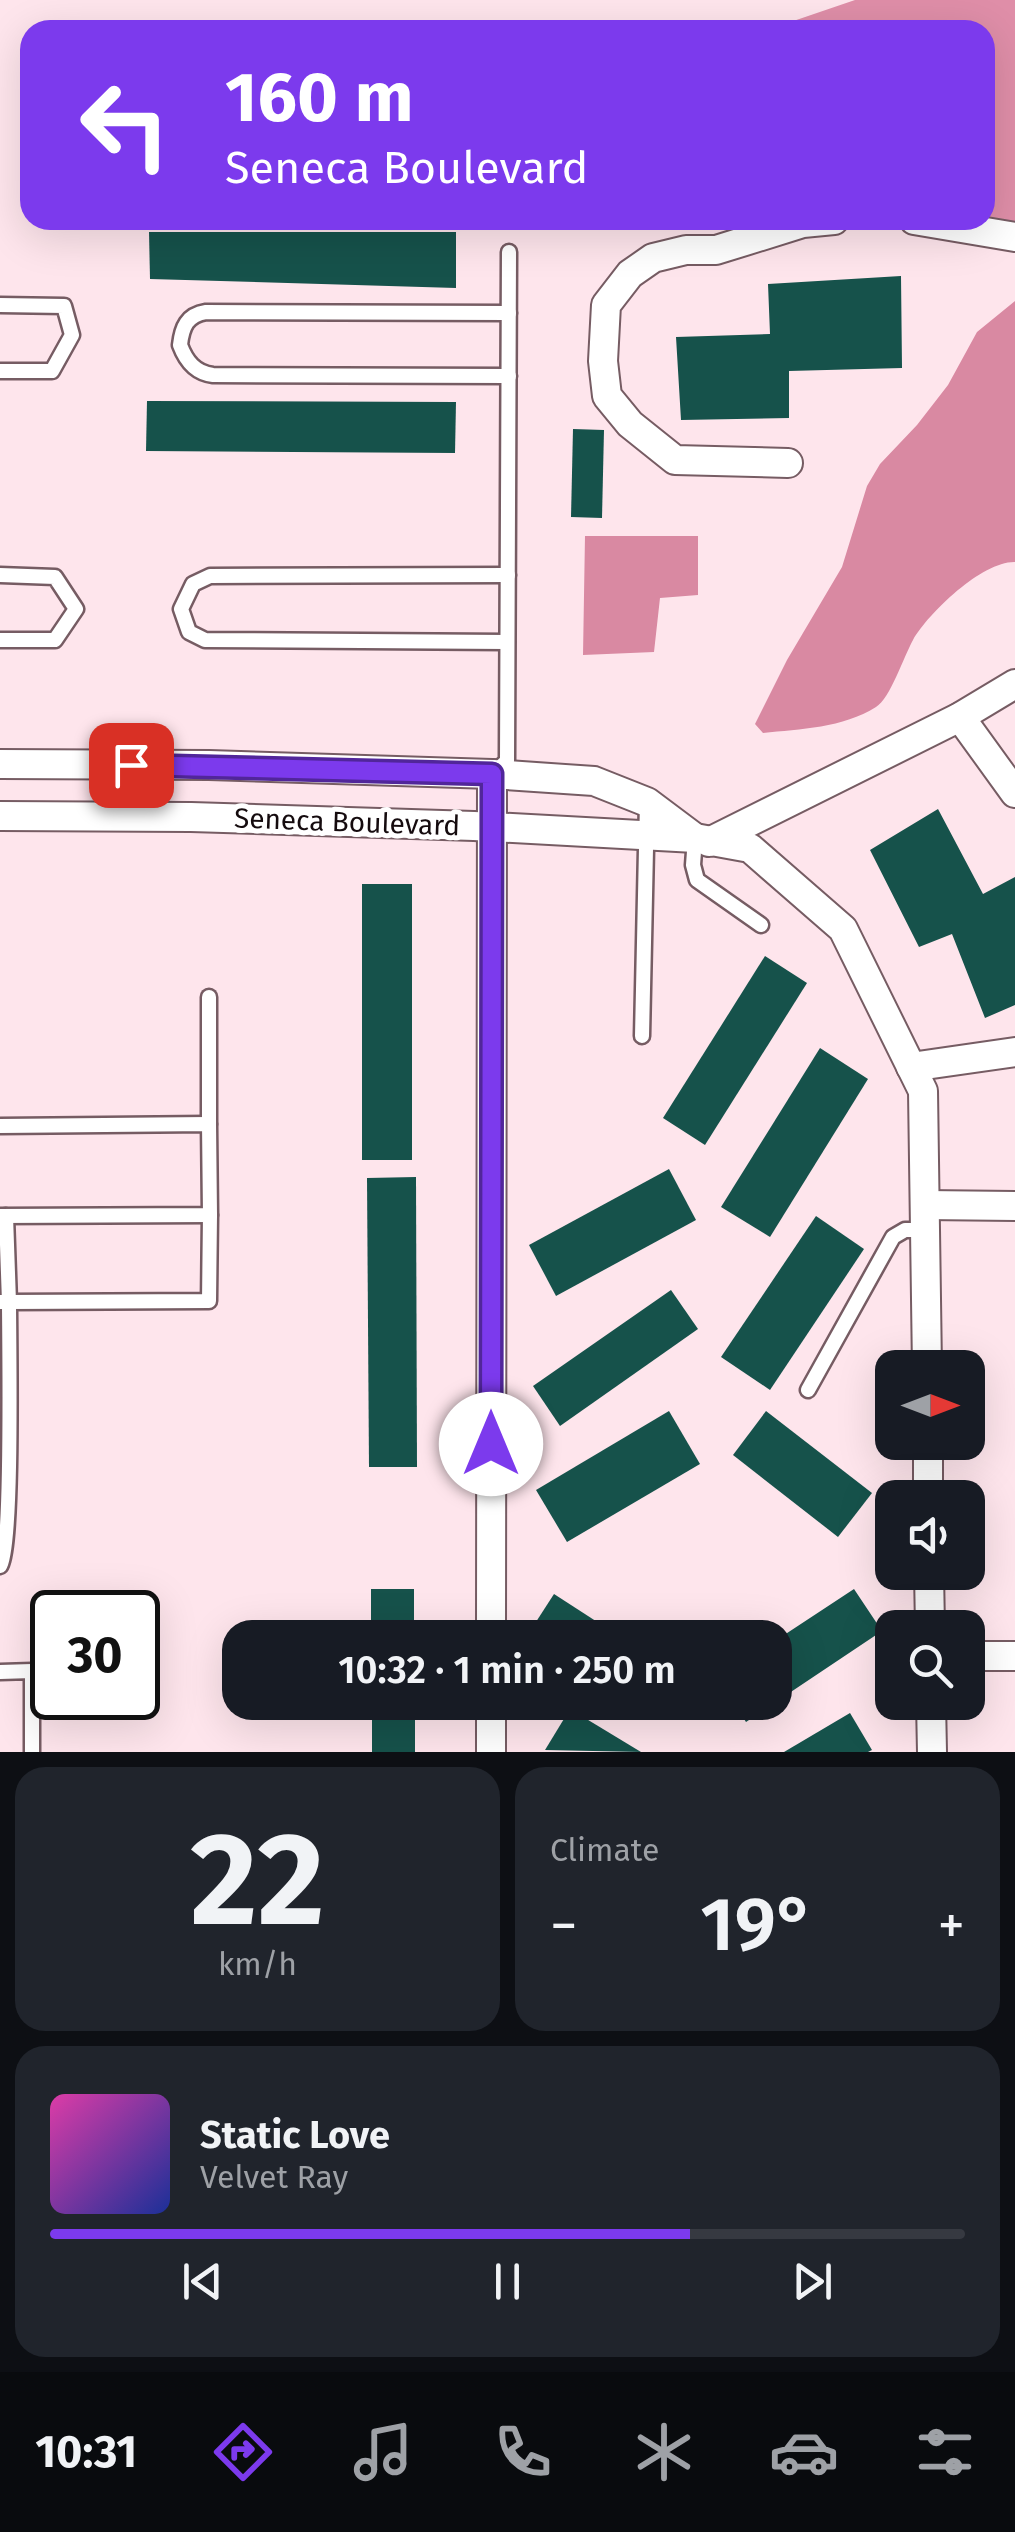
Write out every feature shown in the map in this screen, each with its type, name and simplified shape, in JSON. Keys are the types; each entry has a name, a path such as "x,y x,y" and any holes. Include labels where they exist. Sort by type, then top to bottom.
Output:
{"street":[{"path":"783,230 716,250 686,250 652,258 630,274 606,305 603,361 607,396 630,424 675,460 788,463"},
{"path":"973,230 1015,237"},
{"path":"702,840 960,717 1015,684"},
{"path":"960,717 1015,793"},
{"name":"Seneca Boulevard","path":"0,764 209,765 594,781 648,802 702,840"},
{"path":"491,1620 492,774"},
{"name":"Seneca Boulevard","path":"0,816 191,817 492,827 702,840 750,848 843,929 923,1091 927,1350"},
{"path":"911,1067 1015,1052"},
{"path":"925,1218 1015,1206"},
{"path":"985,1656 1015,1656"},
{"path":"490,1752 491,1720"},
{"path":"931,1720 932,1752"}],"lane":[{"path":"492,774 507,761 509,252"},
{"path":"0,305 64,306 72,335 52,372 0,371"},
{"path":"508,313 206,312 186,321 180,345 192,366 202,374 508,376"},
{"path":"0,575 55,577 76,609 55,640 0,640"},
{"path":"507,642 205,640 189,632 181,609 192,584 210,576 508,576"},
{"path":"642,1036 648,802"},
{"path":"702,840 693,865 697,880 761,925"},
{"path":"4,1302 209,1301 209,996"},
{"path":"0,1126 209,1124"},
{"path":"0,1566 5,1560 3,1216 210,1215"},
{"path":"808,1390 893,1236 925,1218"},
{"path":"0,1672 32,1671 32,1752"}],"shaded area":[{"path":"855,0 1015,0 1015,230 995,223 995,20 796,20"},
{"path":"1015,301 1015,562 1002,564 973,579 931,616 876,707 836,723 763,733 755,724 787,660 842,567 867,486 880,464 948,385 977,332"},
{"path":"585,536 698,536 698,595 660,598 654,652 583,655"}],"building":[{"path":"149,232 456,232 456,288 150,279"},
{"path":"901,276 902,368 789,371 789,418 681,420 676,337 770,334 768,284"},
{"path":"147,401 456,402 455,453 146,451"},
{"path":"573,429 604,430 602,518 571,517"},
{"path":"938,809 983,894 1015,877 1015,1005 985,1018 952,934 919,947 870,850"},
{"path":"362,884 412,884 412,1160 362,1160"},
{"path":"765,956 807,983 705,1145 663,1118"},
{"path":"820,1048 868,1079 770,1237 721,1207"},
{"path":"669,1169 696,1220 556,1296 529,1245"},
{"path":"416,1177 417,1467 369,1467 367,1178"},
{"path":"816,1216 864,1249 770,1390 721,1357"},
{"path":"671,1290 698,1329 560,1426 533,1386"},
{"path":"669,1411 700,1464 567,1542 536,1490"},
{"path":"766,1411 872,1493 838,1537 733,1455"},
{"path":"371,1589 414,1589 414,1620 371,1620"},
{"path":"854,1589 875,1620 875,1636 792,1691 792,1630"},
{"path":"554,1594 594,1620 537,1620"},
{"path":"850,1713 872,1750 784,1752"},
{"path":"372,1720 415,1720 415,1752 372,1752"},
{"path":"563,1720 588,1720 641,1752 545,1750"}],"route":[{"path":"131,765 492,774 491,1444"}]}
